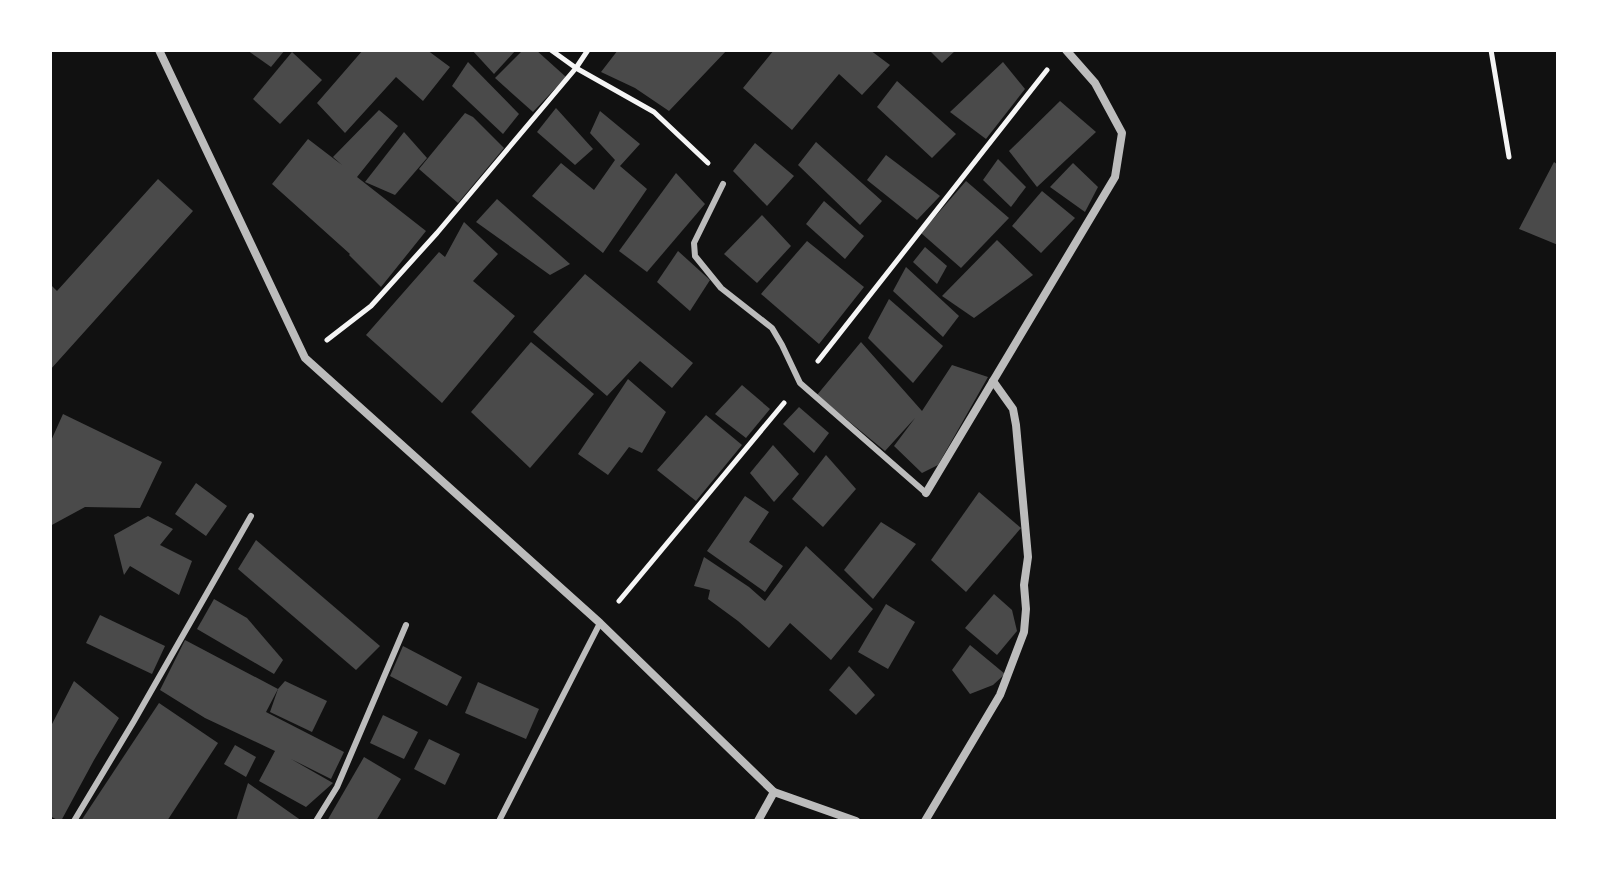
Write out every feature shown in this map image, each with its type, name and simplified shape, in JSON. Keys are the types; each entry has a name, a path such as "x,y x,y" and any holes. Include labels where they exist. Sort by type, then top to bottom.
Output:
{"street":[{"path":"159,50 305,358 600,623 774,792 856,821"},
{"path":"926,493 1115,177 1122,133 1095,83 1066,50"},
{"path":"925,821 1000,695 1024,632 1024,585 1028,557 1016,425 1013,409 993,381"},
{"path":"758,821 774,792"}],"lane":[{"path":"723,184 694,243 695,256 721,288 772,328 800,383 926,493"},
{"path":"74,821 251,516"},
{"path":"499,821 600,623"},
{"path":"316,821 337,787 406,625"}],"path":[{"path":"551,50 576,68 654,112 706,159 723,184"},
{"path":"305,358 371,306 437,233 588,50"},
{"path":"1491,50 1509,157"},
{"path":"600,623 800,383 1053,62"}],"building":[{"path":"247,50 285,50 271,67"},
{"path":"363,50 427,50 450,67 423,101 396,77 345,133 317,103"},
{"path":"472,50 516,50 494,74"},
{"path":"523,50 536,50 566,77 533,112 495,78"},
{"path":"618,50 727,50 669,111 635,88 601,72"},
{"path":"774,50 870,50 890,65 862,95 839,74 792,130 743,88"},
{"path":"929,50 956,50 942,63"},
{"path":"292,52 322,80 280,124 253,99"},
{"path":"468,62 519,114 503,134 452,86"},
{"path":"1003,62 1025,89 986,139 950,112"},
{"path":"897,81 956,134 932,158 877,107"},
{"path":"1060,101 1096,132 1037,187 1009,151"},
{"path":"556,108 593,149 575,165 537,132"},
{"path":"379,110 398,126 357,177 426,231 381,287 350,254 272,184 308,139 342,165 333,157"},
{"path":"600,111 640,144 620,166 647,189 603,253 532,196 561,163 594,190 615,160 590,133"},
{"path":"465,113 504,148 458,203 419,169"},
{"path":"404,132 427,158 395,195 365,182"},
{"path":"816,142 882,201 860,225 798,165"},
{"path":"755,143 794,176 767,206 733,171"},
{"path":"886,155 940,196 917,220 867,180"},
{"path":"998,159 1026,187 1011,207 983,180"},
{"path":"1554,162 1558,165 1558,245 1519,229"},
{"path":"1073,163 1098,187 1085,212 1050,187"},
{"path":"676,173 705,204 647,272 619,251"},
{"path":"158,179 193,211 50,370 50,284 57,291"},
{"path":"966,181 1009,218 961,268 921,233"},
{"path":"1042,191 1075,218 1041,253 1012,226"},
{"path":"497,199 570,264 550,275 476,222"},
{"path":"824,201 864,236 845,259 806,224"},
{"path":"762,215 791,246 757,283 724,254"},
{"path":"464,222 498,254 473,281 515,316 442,403 366,335 439,252 445,257"},
{"path":"997,240 1033,275 974,318 942,296"},
{"path":"807,241 864,287 819,344 761,294"},
{"path":"925,247 947,266 937,284 913,262"},
{"path":"678,251 710,280 690,311 657,282"},
{"path":"906,267 959,316 943,337 893,291"},
{"path":"585,274 693,363 672,388 640,361 607,396 533,332"},
{"path":"889,299 943,346 913,383 868,338"},
{"path":"531,342 594,394 530,468 471,412"},
{"path":"861,342 922,411 952,365 988,377 938,465 922,473 894,446 915,418 885,451 817,395"},
{"path":"628,379 666,412 642,453 629,447 608,475 578,454"},
{"path":"742,385 770,409 746,438 715,414"},
{"path":"799,407 829,433 814,453 783,424"},
{"path":"63,414 162,462 140,508 85,507 50,526 50,443"},
{"path":"706,415 742,445 696,501 657,470"},
{"path":"773,445 799,474 774,502 750,473"},
{"path":"826,455 856,489 823,527 792,499"},
{"path":"196,483 227,506 206,536 175,514"},
{"path":"979,492 1021,528 966,592 931,560"},
{"path":"745,496 769,512 749,542 783,566 765,592 707,551"},
{"path":"148,516 173,529 160,545 192,561 179,595 130,566 124,575 114,535"},
{"path":"881,522 916,544 873,599 844,570"},
{"path":"256,540 380,646 356,670 238,569"},
{"path":"806,546 873,609 831,660 790,623 769,648 708,599 710,590 694,586 704,557 765,601"},
{"path":"994,594 1012,610 1017,631 997,655 965,628"},
{"path":"214,599 247,618 283,660 274,674 197,629"},
{"path":"886,604 915,622 888,669 858,652"},
{"path":"100,615 165,646 152,674 86,643"},
{"path":"185,640 278,689 266,712 344,752 331,779 291,759 333,783 306,807 259,781 275,751 205,718 160,690"},
{"path":"970,645 1005,674 993,685 970,694 952,670"},
{"path":"403,646 462,677 447,706 390,676"},
{"path":"849,666 875,695 856,715 829,690"},
{"path":"74,681 119,718 59,821 50,816 50,728"},
{"path":"285,681 327,701 312,732 270,712 278,689"},
{"path":"478,682 539,709 526,739 465,713"},
{"path":"159,703 218,743 167,821 81,821"},
{"path":"383,715 418,732 404,759 370,743"},
{"path":"429,739 460,754 445,785 414,769"},
{"path":"235,745 256,757 246,777 224,764"},
{"path":"364,757 401,779 376,821 327,821"},
{"path":"248,783 302,821 236,821"}]}
